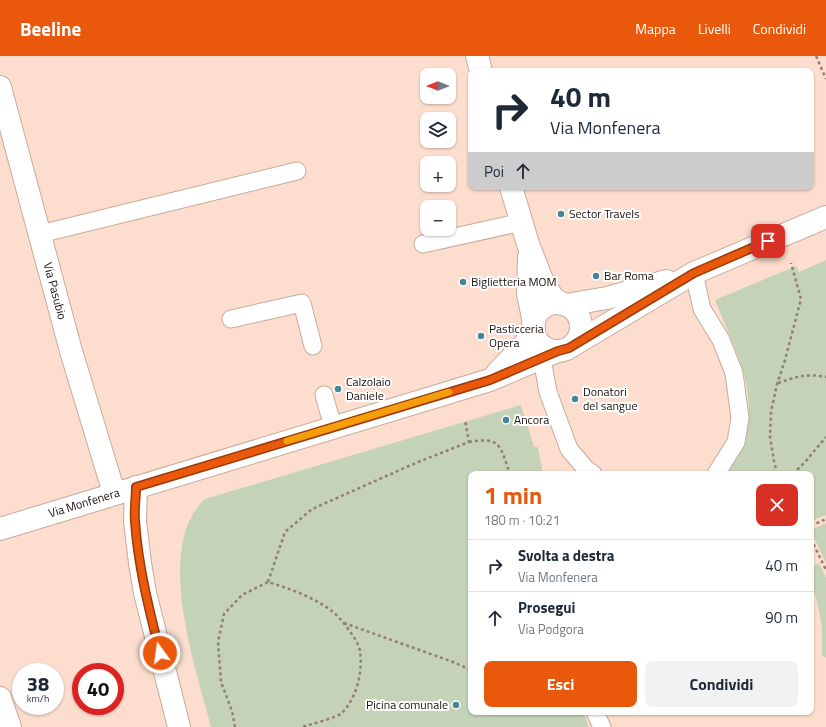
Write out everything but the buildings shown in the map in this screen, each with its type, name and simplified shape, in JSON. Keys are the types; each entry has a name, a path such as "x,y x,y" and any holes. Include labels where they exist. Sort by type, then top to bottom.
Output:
{"street":[{"path":"477,56 480,68"},
{"name":"Via Pasubio","path":"0,87 71,351 114,494"},
{"path":"512,190 528,244 542,280 553,298 573,309 581,324 581,331 578,339 546,342"},
{"path":"546,342 694,273 826,217"},
{"path":"528,244 528,294 546,342"},
{"path":"546,342 536,316 545,307 552,304 564,304 619,295 694,273"},
{"name":"Via Monfenera","path":"0,529 490,380 546,342"},
{"name":"Via Monfenera","path":"490,380 524,345 546,342"},
{"path":"136,487 135,521 140,563 179,727"},
{"path":"0,698 10,727"}],"lane":[{"path":"40,234 297,171"},
{"path":"423,244 522,222"},
{"path":"694,273 702,309 721,340 734,373 740,418 736,442 718,471"},
{"path":"231,319 302,303 313,346"},
{"path":"546,342 548,392 569,449 589,471"},
{"path":"324,395 333,427"},
{"path":"596,715 602,727"}],"path":[{"path":"816,56 826,79"},
{"path":"776,471 770,437 771,412 777,384 801,299 790,260"},
{"path":"777,384 797,376 813,374 826,377"},
{"path":"465,420 468,442"},
{"path":"795,471 826,437"},
{"path":"235,727 232,711 221,682 218,642 224,614 242,595 268,582 285,532 312,509 418,462 468,442 483,439 496,443 500,447 509,471"},
{"path":"814,525 826,519"},
{"path":"814,544 826,570"},
{"path":"268,582 311,598 333,612 347,628 360,649 360,674 354,695 341,714 302,727"},
{"path":"342,622 468,669"}],"green space":[{"path":"826,260 826,515 814,520 814,471 726,471 746,433 749,416 748,399 746,382 741,365 715,300 796,266 799,272"},
{"path":"521,405 534,447 538,447 542,471 468,471 468,715 584,715 589,727 211,727 196,674 189,642 183,609 180,577 182,546 190,520 205,499"},
{"path":"826,523 826,564 814,537 814,529"},
{"path":"819,563 826,578 826,658 822,655 822,627 814,593 814,566"}],"slow traffic":[{"path":"287,441 449,392"}],"place":[{"name":"Sector Travels","path":"561,214"},
{"name":"Bar Roma","path":"596,276"},
{"name":"Biglietteria MOM","path":"463,282"},
{"name":"Pasticceria Opera","path":"481,336"},
{"name":"Calzolaio Daniele","path":"338,389"},
{"name":"Donatori del sangue","path":"575,399"},
{"name":"Ancora","path":"506,420"},
{"name":"Picina comunale","path":"456,705"}],"route":[{"path":"160,653 140,563 135,521 136,487 490,380 558,351 569,348 694,273 768,241"}]}
